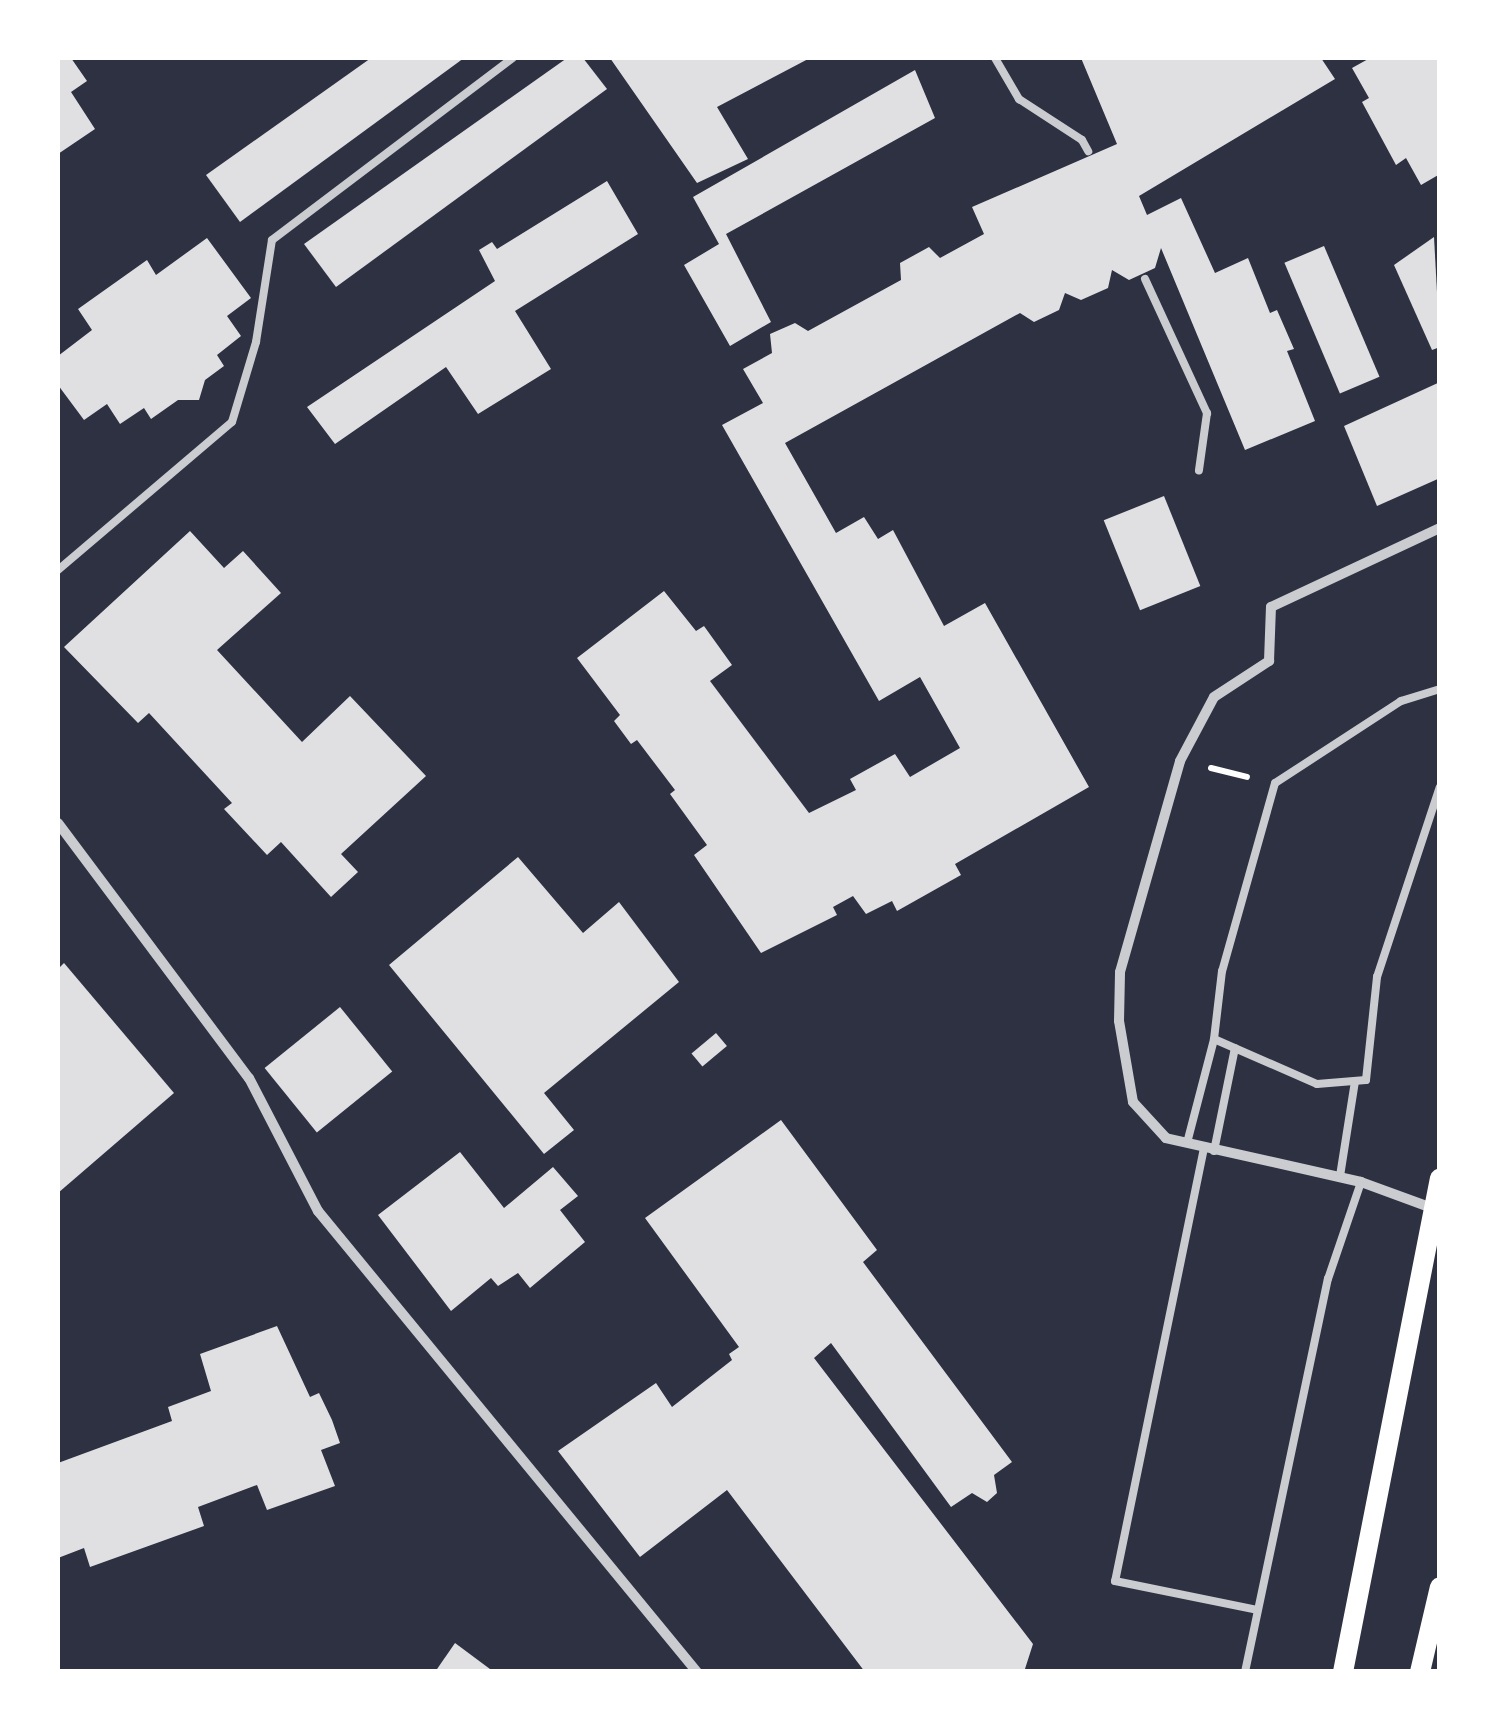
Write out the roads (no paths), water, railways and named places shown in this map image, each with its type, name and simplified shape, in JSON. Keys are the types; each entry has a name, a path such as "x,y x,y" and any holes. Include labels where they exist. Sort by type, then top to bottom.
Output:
{"main road":[{"path":"1343,1672 1440,1178"},
{"path":"1420,1672 1440,1587"}],"street":[{"path":"1432,1208 1340,1176 1166,1138 1132,1102 1118,1021 1120,972 1180,761 1214,698 1269,661 1271,606 1440,528"},
{"path":"58,823 249,1078 318,1211 697,1672"}],"lane":[{"path":"58,570 232,422 256,342 272,240 514,58"},
{"path":"995,58 1020,99 1082,140 1088,151"},
{"path":"1146,279 1207,413 1199,470"},
{"path":"1186,1143 1214,1039 1222,971 1275,784 1401,701 1440,689"},
{"path":"1214,1039 1317,1084 1366,1080 1377,976 1440,787"},
{"path":"1235,1048 1209,1150 1115,1582 1257,1610"},
{"path":"1340,1176 1355,1081"},
{"path":"1245,1672 1328,1279 1361,1182"}]}
